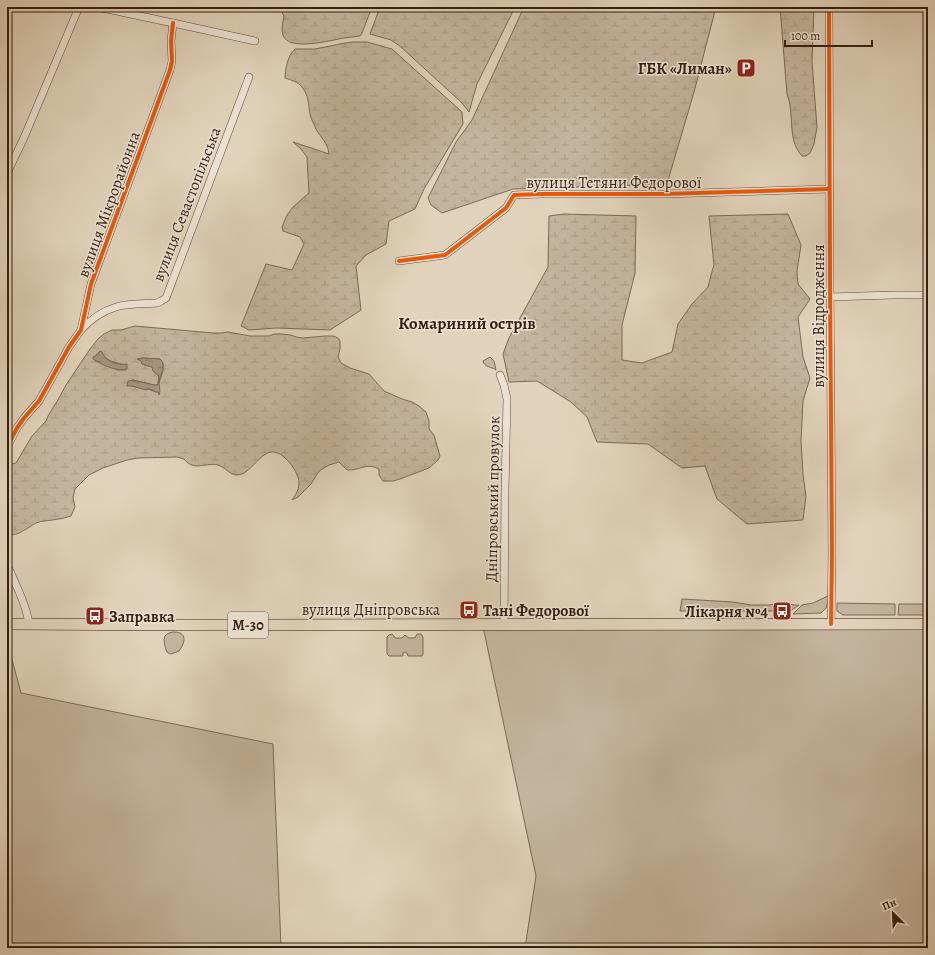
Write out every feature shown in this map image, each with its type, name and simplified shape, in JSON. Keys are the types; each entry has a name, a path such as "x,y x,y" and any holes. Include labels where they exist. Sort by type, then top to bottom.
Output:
{"highway":[{"name":"вулиця Дніпровська","path":"7,624 928,624"}],"street":[{"path":"7,173 23,140 79,7"},
{"path":"93,7 255,41"},
{"name":"вулиця Відродження","path":"829,7 832,553 831,624"},
{"name":"вулиця Мікрорайонна","path":"7,447 16,428 39,401 81,330 91,284 170,70 172,61 171,41 173,23"},
{"name":"вулиця Севастопільська","path":"81,330 91,321 116,307 157,303 166,298 249,77"},
{"name":"вулиця Тетяни Федорової","path":"400,261 445,255 506,208 514,195 663,194 830,189"},
{"path":"830,297 928,295"},
{"name":"Дніпровський провулок","path":"500,375 507,399 504,624"},
{"path":"7,564 28,616 28,624"}],"green space":[{"path":"279,7 372,7 360,36 311,44 301,44 293,43 287,40 283,35 282,28 284,16"},
{"path":"380,7 515,7 477,84 469,112 462,103 401,47 391,40 370,34"},
{"path":"524,7 716,7 694,92 667,184 513,189 442,213 431,205 428,198 456,142 472,120"},
{"path":"780,7 814,7 812,62 817,127 814,144 810,153 806,156 802,156 793,138 790,104 787,94"},
{"path":"353,42 367,42 392,49 462,112 463,124 424,189 415,209 389,221 386,244 366,255 356,266 361,310 330,330 276,328 249,330 241,326 266,264 292,270 304,244 300,237 283,231 282,227 287,215 293,207 309,193 307,157 293,142 329,154 326,144 311,118 306,93 302,87 294,81 285,78 286,66 295,49 315,49"},
{"path":"564,214 636,216 635,273 622,325 622,360 642,363 672,352 678,324 692,304 708,287 714,265 709,216 788,214 801,245 797,271 798,284 810,299 798,317 803,357 810,378 803,401 801,441 806,496 803,520 747,524 717,499 705,466 682,468 648,444 597,442 587,417 571,402 537,381 509,382 503,354 509,338 548,267 549,216"},
{"path":"135,326 213,333 228,332 250,336 269,336 281,334 303,338 333,336 338,338 340,341 338,357 341,363 350,368 369,374 384,391 412,402 426,412 429,421 429,429 434,435 440,456 438,460 429,468 393,481 383,481 379,475 379,469 375,467 371,466 347,470 339,462 329,465 319,471 311,484 298,497 292,500 298,489 298,477 294,468 288,461 277,453 270,452 264,455 249,470 237,475 232,474 218,465 196,466 177,457 138,458 103,468 89,475 75,489 73,498 75,507 71,516 36,523 18,534 14,535 7,533 8,467 16,463 32,436 46,421 66,385 98,339 112,330 121,330","holes":["99,352 102,352 108,360 125,365 126,370 117,370 93,357","138,359 160,359 163,363 163,371 156,392 132,386 133,380 154,385 158,384 159,376 152,367 142,364"]},
{"path":"490,357 494,361 496,370 486,366 483,361"},
{"path":"830,595 826,608 821,613 793,614 802,605 813,603"},
{"path":"682,599 733,602 751,605 785,603 799,605 790,611 788,608 780,608 775,611 680,611"},
{"path":"837,603 895,604 895,615 843,615 837,611"},
{"path":"899,604 928,604 928,615 898,615"},
{"path":"482,622 928,622 928,948 525,948 536,876"},
{"path":"174,632 182,634 184,641 179,651 171,654 166,650 164,638 168,633"},
{"path":"392,634 395,638 402,638 405,635 409,638 415,638 417,634 421,634 423,637 422,656 408,656 405,652 403,653 403,656 389,656 387,654 387,637"},
{"path":"7,641 21,693 273,744 281,948 7,948"}],"water":[{"path":"101,351 106,358 112,362 127,364 127,369 114,369 93,359 93,357"},
{"path":"137,359 160,359 162,361 163,367 159,383 159,395 158,392 149,389 146,390 127,386 128,381 133,380 154,385 158,384 159,376 153,371 152,367 142,364 141,361"}],"cycle path":[{"path":"829,7 832,553 831,624"},
{"path":"7,447 17,428 39,401 69,347 81,330 91,284 170,70 172,61 171,41 173,23"},
{"path":"399,261 445,255 506,208 514,195 663,194 829,189"}],"place":[{"name":"ГБК «Лиман»","path":"746,68"},
{"name":"Тані Федорової","path":"469,610"},
{"name":"Лікарня №4","path":"782,611"},
{"name":"Заправка","path":"95,616"}],"district":[{"name":"Комариний острів","path":"467,323"}]}
